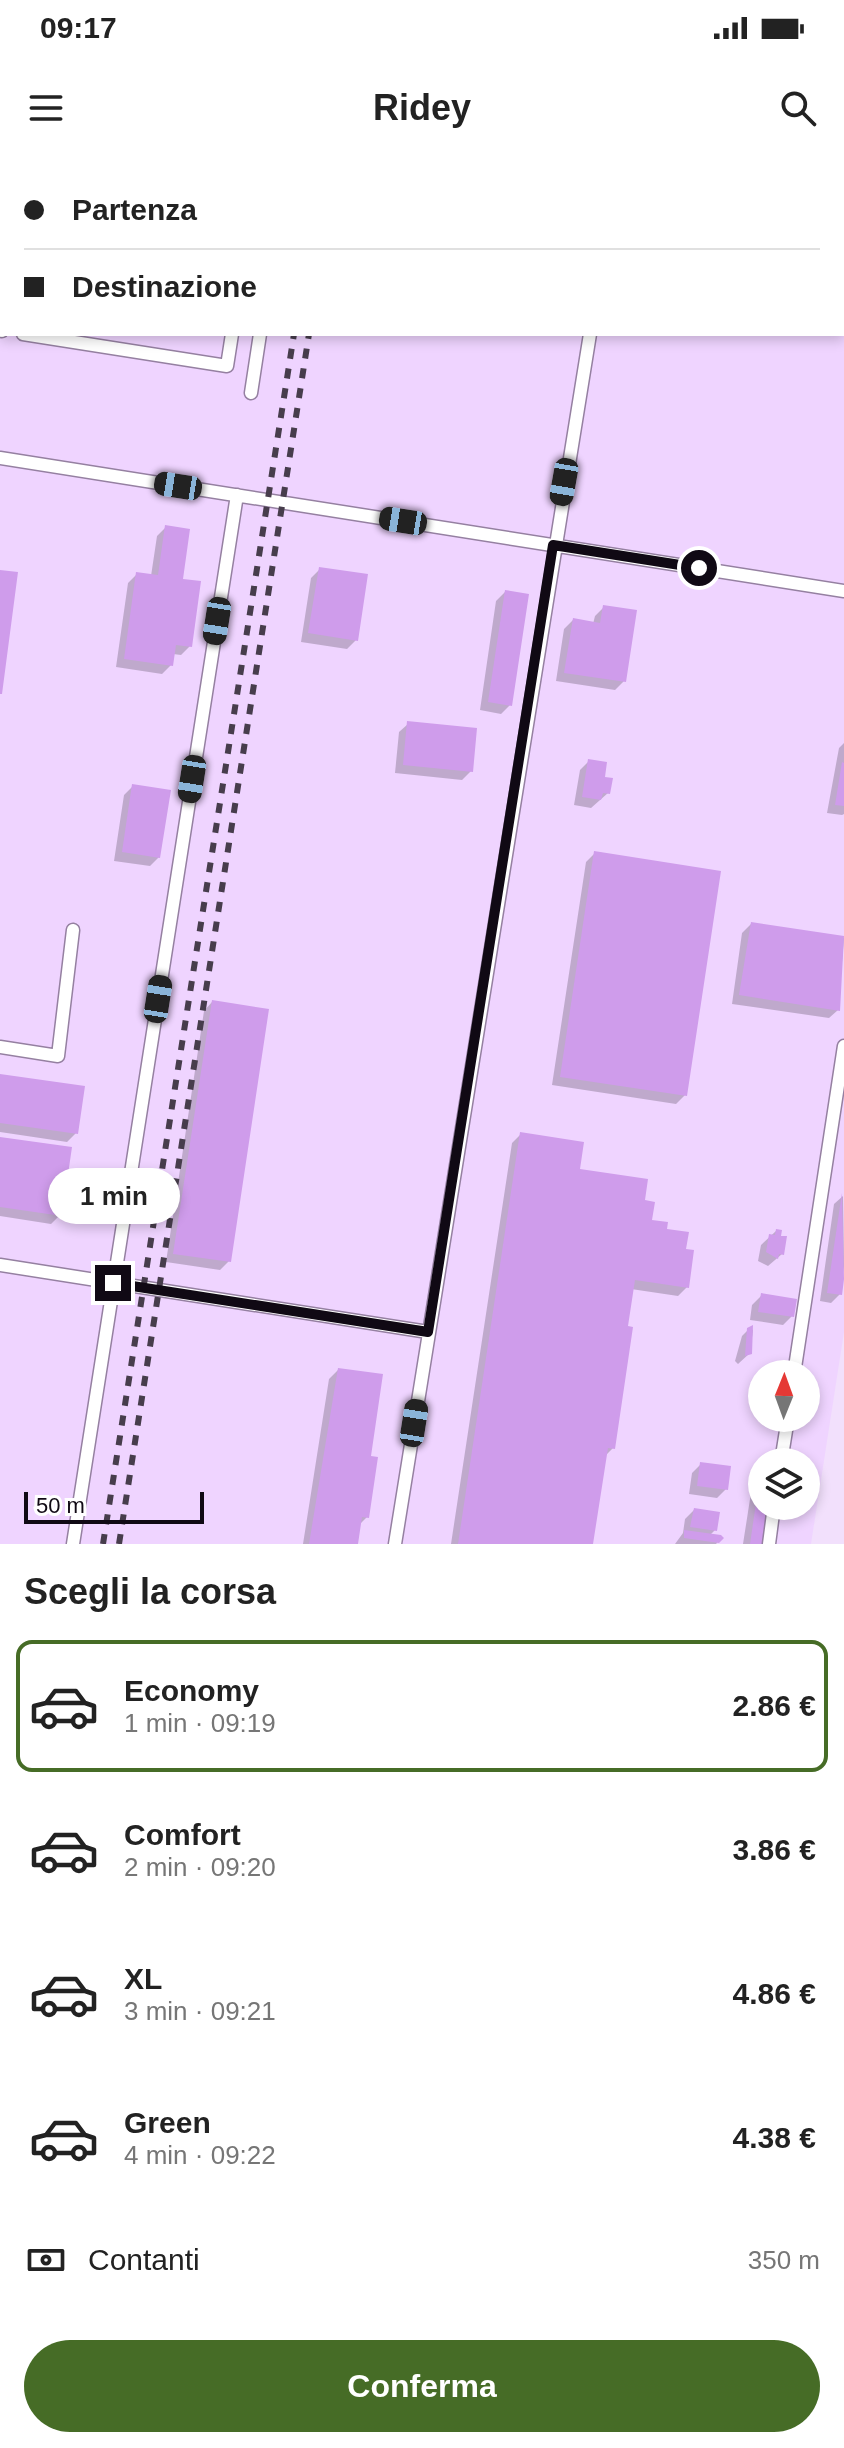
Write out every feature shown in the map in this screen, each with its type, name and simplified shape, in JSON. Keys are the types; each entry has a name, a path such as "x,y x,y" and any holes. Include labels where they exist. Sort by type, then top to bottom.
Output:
{"lane":[{"path":"36,336 227,366 232,336"},
{"path":"251,393 260,336"},
{"path":"395,1544 553,545 590,336"},
{"path":"0,458 844,591"},
{"path":"73,1544 237,495"},
{"path":"0,1047 58,1056 73,930"},
{"path":"796,1360 844,1046"},
{"path":"0,1265 428,1332"},
{"path":"769,1544 772,1520"}],"shaded area":[{"path":"0,336 844,336 844,1332 820,1486 820,1448 748,1448 748,1520 815,1520 811,1544 0,1544"}],"building":[{"path":"165,525 190,529 183,579 201,581 192,647 176,645 173,666 124,659 136,572 158,575"},
{"path":"319,567 368,574 358,641 308,633"},
{"path":"0,570 18,572 2,694 0,694"},
{"path":"505,590 529,594 512,706 488,702"},
{"path":"603,605 637,610 626,682 564,673 573,618 600,623"},
{"path":"407,721 477,728 473,772 403,765"},
{"path":"588,759 607,762 605,777 613,778 610,794 603,793 601,800 582,797"},
{"path":"844,763 844,806 835,805"},
{"path":"132,784 171,790 160,858 122,852"},
{"path":"594,851 721,871 687,1096 560,1077"},
{"path":"751,922 844,936 840,1011 739,995"},
{"path":"212,1000 269,1009 231,1262 173,1254"},
{"path":"0,1074 85,1086 78,1134 0,1123"},
{"path":"520,1132 584,1142 580,1169 648,1179 645,1200 655,1202 652,1220 668,1222 667,1229 689,1232 686,1249 694,1250 689,1288 635,1280 628,1326 633,1327 615,1449 608,1448 593,1544 458,1544"},
{"path":"0,1137 72,1147 62,1216 0,1207"},
{"path":"842,1193 844,1279 842,1295 827,1293"},
{"path":"776,1229 782,1230 781,1236 787,1236 784,1255 779,1254 778,1259 766,1252 769,1234 775,1235"},
{"path":"761,1293 797,1299 794,1317 758,1312"},
{"path":"753,1325 752,1354 745,1356 747,1328"},
{"path":"338,1368 383,1374 371,1456 378,1457 369,1518 362,1517 358,1544 309,1544"},
{"path":"700,1462 731,1466 728,1490 697,1486"},
{"path":"694,1508 720,1512 717,1531 690,1527"},
{"path":"754,1520 768,1520 765,1544 750,1544"},
{"path":"684,1530 724,1538 719,1543 684,1538"}],"railway":[{"path":"103,1544 294,336"},
{"path":"119,1544 309,336"}],"route":[{"path":"113,1283 428,1332 553,545 699,568"}]}
